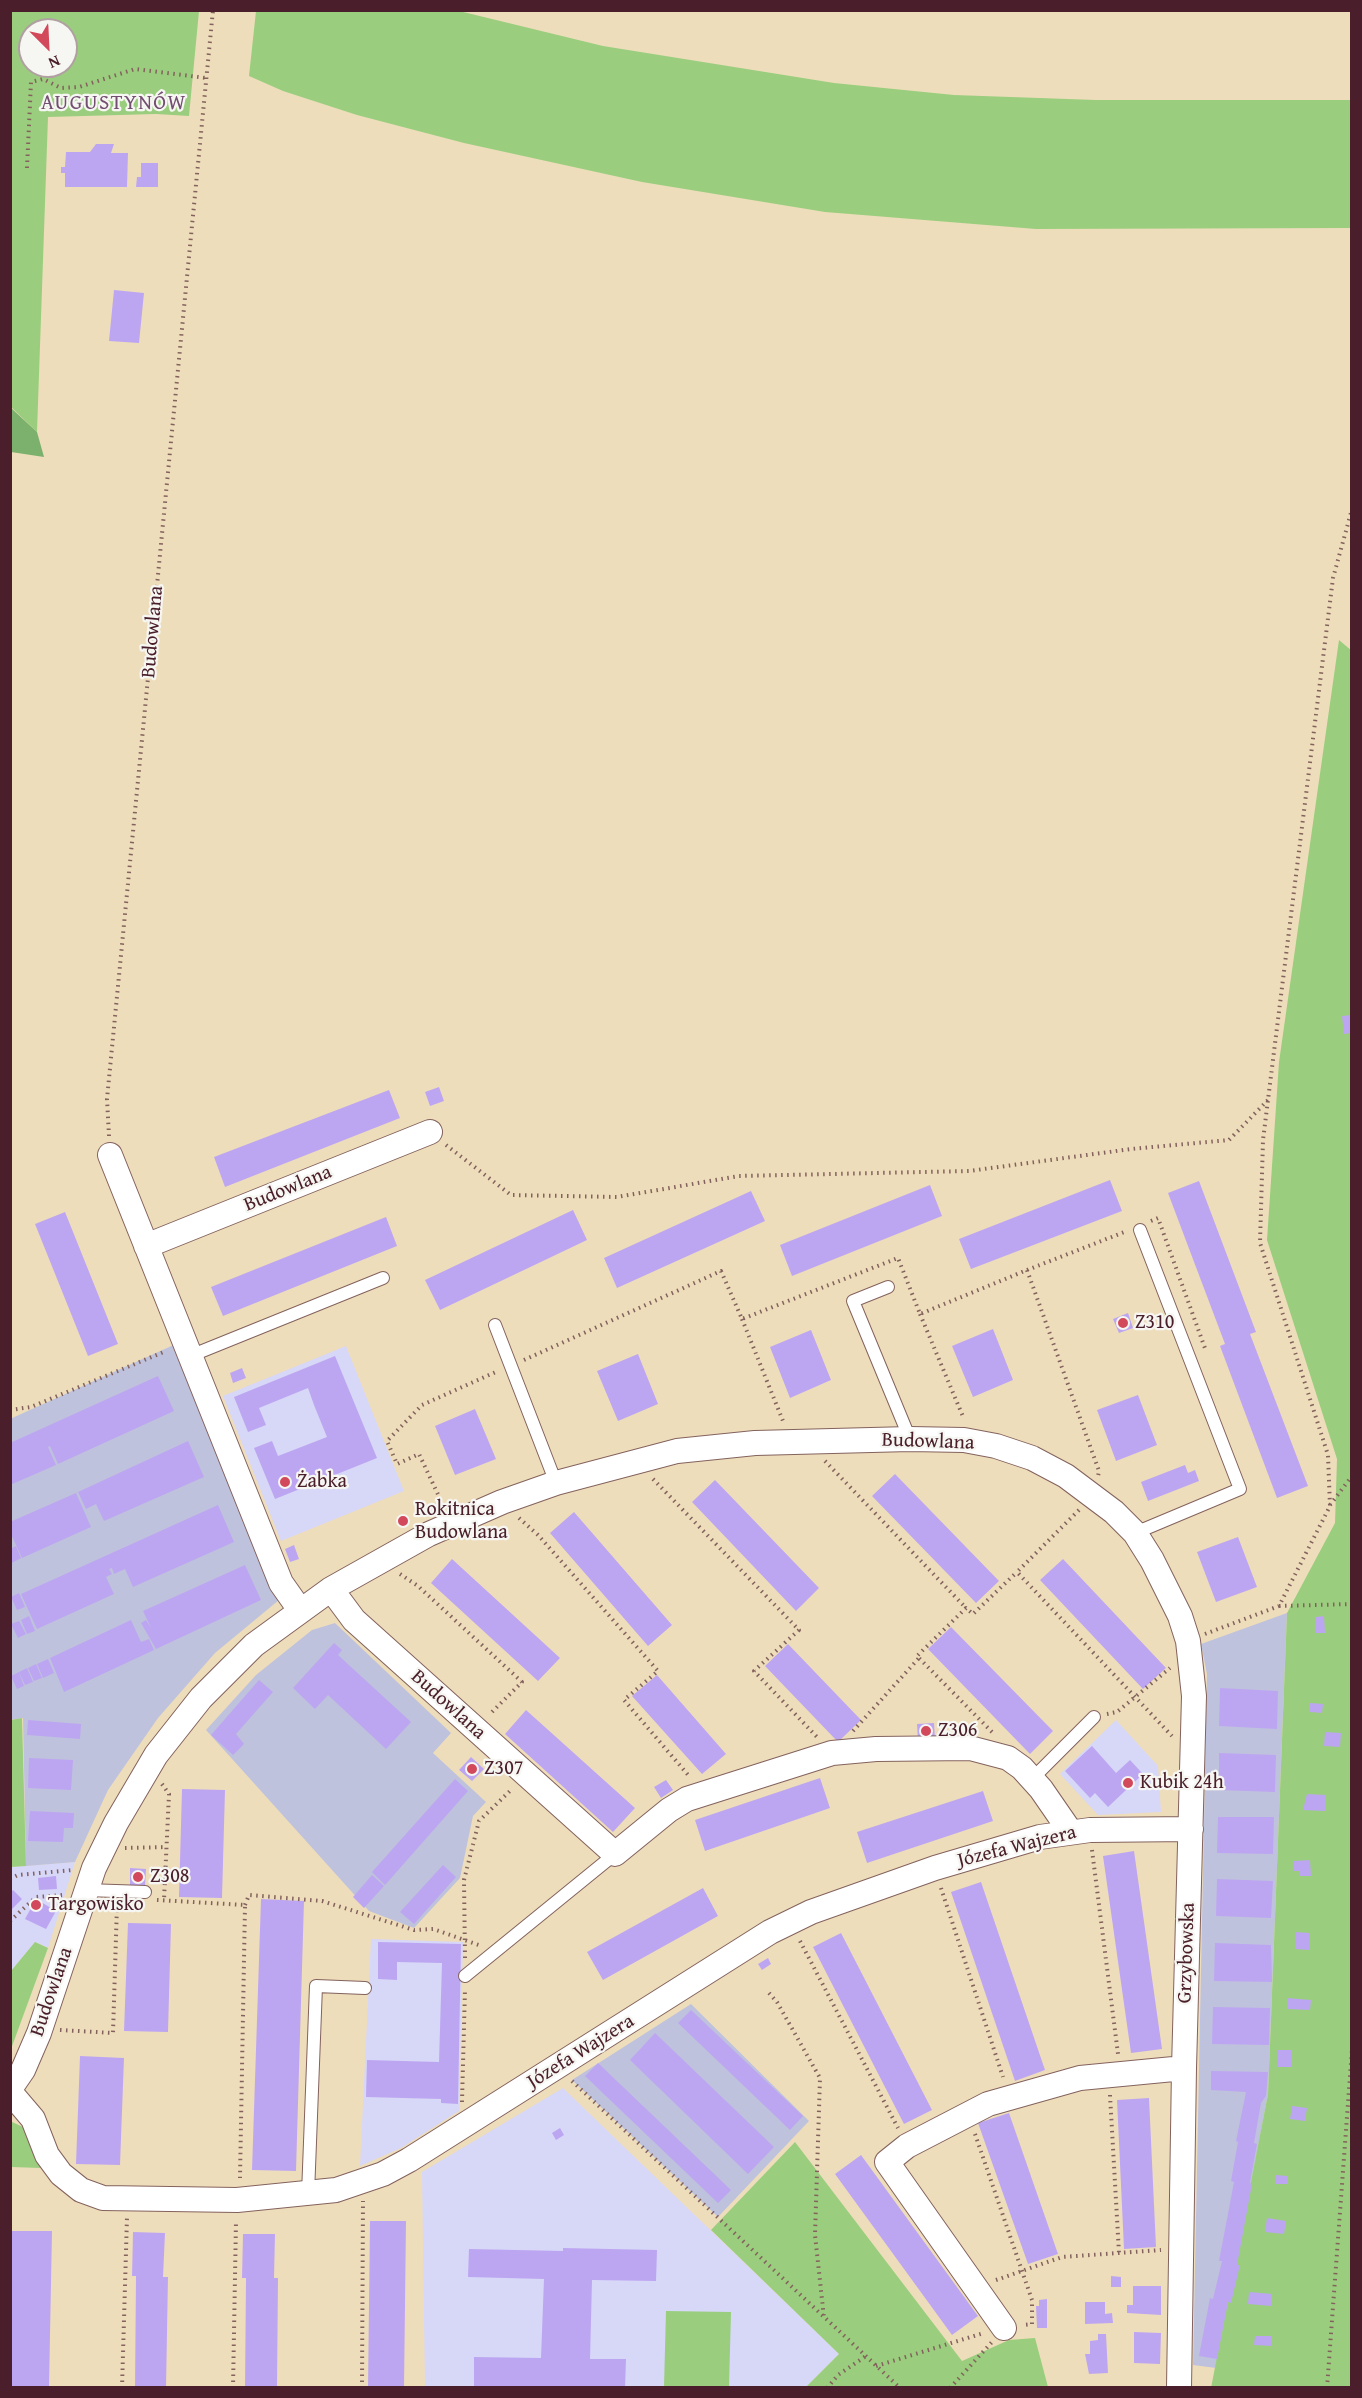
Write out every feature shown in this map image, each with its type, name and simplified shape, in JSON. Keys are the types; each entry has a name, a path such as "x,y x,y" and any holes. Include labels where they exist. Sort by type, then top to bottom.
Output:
{"street":[{"name":"Budowlana","path":"146,1246 430,1132"},
{"path":"110,1155 281,1583 300,1610"},
{"name":"Budowlana","path":"10,2090 23,2070 39,2033 83,1884 150,1766 201,1698 254,1645 300,1610 331,1589 439,1529 556,1482 635,1460 718,1445 910,1439 964,1440 996,1446 1032,1458 1095,1495 1135,1533"},
{"name":"Grzybowska","path":"1135,1533 1169,1592 1188,1646 1194,1696 1184,2068 1179,2388"},
{"name":"Budowlana","path":"331,1589 354,1620 615,1854"},
{"path":"615,1854 669,1810 704,1793 832,1753 876,1749 970,1748 1008,1758 1032,1779 1080,1831"},
{"name":"Józefa Wajzera","path":"10,2090 33,2119 47,2155 61,2174 81,2190 96,2195 126,2199 200,2201 308,2194 363,2183 409,2160 790,1922 935,1868 1040,1837 1080,1831 1191,1829"},
{"path":"1005,2328 887,2162 907,2146 967,2113 1010,2098 1080,2078 1184,2068"}],"lane":[{"path":"1135,1533 1240,1489 1140,1230"},
{"path":"188,1350 383,1278"},
{"path":"888,1287 853,1302 910,1439"},
{"path":"495,1325 556,1482"},
{"path":"1032,1779 1094,1717"},
{"path":"465,1976 615,1854"},
{"path":"83,1884 149,1896"},
{"path":"308,2194 316,1986 365,1988"}],"path":[{"name":"Budowlana","path":"110,1155 107,1099 213,10"},
{"path":"27,168 31,82 43,79 61,88 79,87 135,69 206,78"},
{"path":"1330,1506 1328,1455 1260,1243 1263,1140 1333,578 1352,509"},
{"path":"430,1132 511,1195 617,1197 739,1176 969,1171 1131,1149 1229,1140 1268,1100"},
{"path":"742,1319 898,1258 966,1426 964,1440"},
{"path":"445,1509 419,1454 397,1464 387,1441 422,1405 721,1271 799,1442 973,1614 1095,1495 1099,1471 1027,1270 920,1314"},
{"path":"10,1410 31,1407 188,1350"},
{"path":"635,1460 799,1630 754,1671 832,1753 919,1658 917,1656 966,1608"},
{"path":"1279,1606 1330,1506 1352,1476"},
{"path":"516,1514 658,1671 624,1700 704,1793"},
{"path":"396,1571 418,1586 522,1682 475,1730"},
{"path":"1017,1572 1193,1758"},
{"path":"1094,1717 1118,1712 1136,1698 1188,1646 1279,1606 1352,1604"},
{"path":"919,1658 1001,1740 1008,1758"},
{"path":"150,1766 169,1794 164,1900"},
{"path":"469,2121 462,2112 465,1976 464,1880 479,1821 526,1774"},
{"path":"1080,1831 1114,2073 1119,2253"},
{"path":"123,1848 167,1847"},
{"path":"935,1868 1010,2098"},
{"path":"10,1879 18,1875 83,1884"},
{"path":"10,1921 36,1897 83,1884"},
{"path":"240,2189 245,1905 249,1895 322,1901 414,1930 433,1929 497,1950"},
{"path":"149,1896 164,1900 245,1905"},
{"path":"59,2030 113,2033 118,1898"},
{"path":"790,1922 907,2146"},
{"path":"769,1993 777,2002 820,2078 815,2235 824,2319"},
{"path":"1327,2388 1352,2049"},
{"path":"557,2067 900,2388"},
{"path":"876,2366 1005,2328 1032,2324 1032,2300 1023,2270 967,2113"},
{"path":"362,2388 363,2183"},
{"path":"233,2388 236,2211"},
{"path":"122,2388 127,2212"},
{"path":"976,2288 1062,2257 1182,2249"},
{"path":"950,2388 1005,2328"},
{"path":"827,2388 838,2375 866,2356"}],"shaded area":[{"path":"178,1343 279,1600 215,1653 158,1718 108,1790 75,1862 26,1866 23,1718 10,1720 10,1419"},
{"path":"346,1346 404,1491 281,1541 223,1396"},
{"path":"1287,1613 1268,2094 1216,2368 1193,2365 1207,1674 1201,1644"},
{"path":"335,1623 451,1733 433,1753 486,1802 473,1816 460,1878 414,1928 369,1911 206,1730 256,1675 312,1630"},
{"path":"1116,1720 1158,1766 1161,1812 1098,1815 1060,1774"},
{"name":"Targowisko","path":"75,1862 48,1948 35,1942 11,1971 11,1867"},
{"path":"371,1939 463,1942 459,2111 401,2148 360,2166"},
{"path":"691,2004 809,2121 718,2217 572,2080"},
{"path":"563,2088 839,2354 806,2387 425,2387 422,2172"}],"green space":[{"path":"455,10 603,46 834,83 954,95 1096,100 1351,100 1351,228 1036,229 825,212 642,182 464,143 357,115 283,91 249,76 256,11"},
{"path":"10,11 199,11 189,116 156,114 48,117 37,432 11,407"},
{"path":"10,407 37,432 44,457 11,452"},
{"path":"1339,640 1352,651 1351,2387 1211,2388 1268,2094 1287,1613 1335,1523 1337,1459 1267,1240 1279,1062"},
{"path":"22,1718 26,1866 11,1867 11,1720"},
{"path":"35,1942 48,1948 11,2049 11,1971"},
{"path":"10,2121 23,2127 41,2168 11,2167"},
{"path":"795,2142 962,2361 1009,2340 1035,2338 1048,2387 806,2387 839,2354 711,2230"},
{"path":"666,2311 731,2312 729,2387 664,2387"}],"building":[{"path":"96,144 114,144 111,153 128,153 127,187 65,187 65,173 61,173 61,167 65,167 66,152 90,152"},
{"path":"141,163 158,163 158,187 136,187 137,177 141,177"},
{"path":"114,290 144,293 139,343 109,341"},
{"path":"1352,1015 1352,1033 1344,1034 1342,1016"},
{"path":"439,1087 444,1101 430,1106 425,1092"},
{"path":"389,1090 400,1118 225,1187 214,1157"},
{"path":"1110,1180 1122,1211 971,1269 959,1239"},
{"path":"1199,1181 1256,1332 1250,1334 1308,1486 1277,1498 1220,1346 1225,1344 1168,1193"},
{"path":"930,1185 942,1216 792,1276 780,1245"},
{"path":"751,1191 765,1221 617,1288 604,1258"},
{"path":"573,1210 587,1240 440,1310 425,1280"},
{"path":"65,1212 118,1344 88,1356 35,1224"},
{"path":"386,1217 397,1246 223,1316 211,1287"},
{"name":"Z310","path":"1128,1313 1133,1328 1119,1333 1113,1319"},
{"path":"993,1329 1013,1380 973,1397 952,1346"},
{"path":"811,1330 831,1380 790,1398 770,1347"},
{"path":"638,1354 658,1404 618,1421 597,1371"},
{"path":"335,1356 377,1458 275,1499 254,1448 272,1441 278,1456 327,1437 308,1388 259,1408 266,1425 248,1432 234,1397"},
{"path":"242,1368 246,1378 233,1383 230,1373"},
{"path":"158,1376 174,1411 58,1464 50,1446 48,1447 56,1465 10,1485 10,1443"},
{"path":"1138,1395 1157,1445 1116,1461 1097,1410"},
{"path":"475,1409 496,1459 455,1475 435,1426"},
{"path":"188,1441 204,1477 104,1521 96,1504 86,1509 78,1492"},
{"path":"1185,1465 1188,1473 1195,1470 1199,1481 1148,1501 1141,1482"},
{"path":"895,1474 999,1581 976,1603 872,1496"},
{"path":"715,1480 819,1588 796,1611 692,1502"},
{"path":"76,1493 91,1527 22,1558 10,1532 10,1522"},
{"path":"218,1505 234,1542 133,1587 125,1569 114,1574 112,1568 109,1569 112,1574 106,1577 114,1594 37,1629 21,1594"},
{"path":"574,1512 672,1625 648,1646 550,1533"},
{"path":"1238,1537 1257,1587 1216,1602 1197,1552"},
{"path":"294,1545 299,1559 290,1562 285,1549"},
{"path":"16,1546 21,1558 10,1564 10,1549"},
{"path":"452,1559 560,1658 538,1681 431,1583"},
{"path":"1063,1559 1166,1668 1143,1689 1040,1580"},
{"path":"245,1565 261,1600 156,1649 141,1623 146,1620 151,1628 143,1611"},
{"path":"19,1593 25,1607 17,1610 11,1597"},
{"path":"29,1616 35,1631 27,1634 21,1620"},
{"path":"1324,1616 1325,1633 1316,1633 1316,1617"},
{"path":"131,1620 141,1642 149,1639 154,1650 64,1692 50,1658"},
{"path":"19,1621 26,1634 18,1638 11,1624"},
{"path":"951,1627 1053,1731 1030,1754 928,1649"},
{"path":"334,1643 342,1650 338,1655 411,1722 386,1749 328,1695 315,1709 293,1688"},
{"path":"788,1644 861,1720 838,1742 765,1666"},
{"path":"48,1659 54,1673 43,1678 37,1664"},
{"path":"36,1664 42,1678 34,1681 28,1668"},
{"path":"27,1668 33,1682 25,1685 19,1672"},
{"path":"19,1672 24,1686 17,1689 11,1676"},
{"path":"657,1675 726,1754 702,1774 632,1696"},
{"path":"259,1680 273,1692 236,1734 244,1744 233,1755 211,1735"},
{"path":"1220,1688 1278,1691 1277,1729 1219,1726"},
{"path":"1310,1703 1323,1704 1322,1713 1310,1712"},
{"path":"526,1710 635,1808 613,1832 505,1734"},
{"path":"28,1720 81,1724 80,1739 27,1735"},
{"name":"Z306","path":"934,1723 935,1740 918,1741 917,1724"},
{"path":"1325,1732 1341,1733 1340,1747 1324,1746"},
{"path":"1092,1746 1116,1773 1130,1760 1143,1774 1108,1807 1095,1793 1090,1798 1065,1771"},
{"path":"1219,1753 1276,1755 1275,1792 1219,1790"},
{"name":"Z307","path":"471,1757 484,1769 472,1781 459,1770"},
{"path":"29,1758 73,1760 71,1790 28,1788"},
{"path":"820,1778 830,1808 705,1851 695,1820"},
{"path":"455,1779 468,1791 385,1885 372,1872"},
{"path":"666,1780 673,1790 661,1798 654,1787"},
{"path":"182,1789 225,1790 222,1898 179,1897"},
{"path":"983,1791 993,1821 867,1863 857,1832"},
{"path":"1307,1794 1326,1795 1325,1811 1303,1810"},
{"path":"30,1811 74,1813 73,1828 64,1828 63,1842 28,1841"},
{"path":"1218,1817 1274,1817 1273,1854 1217,1853"},
{"path":"1134,1851 1162,2049 1131,2053 1103,1856"},
{"path":"1310,1860 1311,1876 1300,1876 1300,1871 1294,1871 1294,1861"},
{"path":"443,1865 456,1877 414,1924 400,1912"},
{"name":"Z308","path":"130,1868 146,1869 145,1886 130,1885"},
{"path":"372,1875 384,1886 364,1908 353,1897"},
{"path":"56,1876 57,1889 39,1890 38,1878"},
{"path":"1217,1879 1273,1881 1271,1918 1216,1916"},
{"path":"981,1882 1045,2070 1015,2081 951,1892"},
{"path":"703,1888 718,1916 603,1980 587,1952"},
{"path":"13,1890 22,1899 10,1911 10,1893"},
{"path":"36,1899 56,1911 46,1929 25,1919"},
{"path":"261,1899 304,1901 296,2171 252,2170"},
{"path":"128,1923 171,1924 168,2032 124,2031"},
{"path":"1295,1932 1310,1933 1309,1950 1295,1949"},
{"path":"841,1933 932,2110 904,2124 813,1947"},
{"path":"378,1942 461,1944 458,2104 441,2103 441,2099 366,2097 367,2060 439,2062 442,1963 397,1962 397,1980 378,1979"},
{"path":"1215,1943 1271,1945 1272,1982 1214,1981"},
{"path":"768,1958 771,1964 762,1970 758,1964"},
{"path":"1287,1998 1311,2000 1310,2010 1287,2009"},
{"path":"1213,2007 1270,2008 1269,2045 1212,2044"},
{"path":"691,2010 803,2116 790,2130 678,2023"},
{"path":"655,2033 774,2147 748,2174 630,2060"},
{"path":"1277,2050 1291,2050 1291,2067 1277,2067"},
{"path":"80,2056 124,2058 120,2165 76,2164"},
{"path":"598,2063 731,2190 718,2203 585,2076"},
{"path":"1211,2071 1268,2072 1266,2096 1261,2103 1254,2143 1257,2144 1237,2265 1240,2265 1231,2303 1228,2302 1217,2359 1199,2356 1210,2298 1213,2299 1222,2261 1219,2261 1234,2182 1231,2181 1238,2142 1236,2141 1246,2092 1211,2090"},
{"path":"1149,2098 1156,2247 1124,2249 1117,2100"},
{"path":"1292,2106 1307,2108 1305,2121 1290,2119"},
{"path":"1009,2113 1058,2254 1028,2264 978,2123"},
{"path":"560,2128 564,2135 556,2140 552,2133"},
{"path":"861,2155 978,2316 952,2335 835,2174"},
{"path":"1276,2175 1287,2176 1287,2184 1275,2184"},
{"path":"1267,2218 1286,2221 1284,2234 1265,2232"},
{"path":"370,2221 406,2221 404,2388 368,2388"},
{"path":"10,2231 52,2231 49,2388 10,2388"},
{"path":"133,2232 165,2233 163,2277 168,2277 166,2388 135,2388 136,2276 132,2276"},
{"path":"243,2234 275,2234 274,2278 278,2278 277,2388 245,2388 246,2278 242,2278"},
{"path":"563,2248 657,2250 656,2281 592,2280 590,2359 626,2359 625,2388 474,2388 474,2357 541,2358 544,2279 468,2277 469,2249 563,2251"},
{"path":"1111,2276 1121,2277 1121,2287 1111,2287"},
{"path":"1133,2286 1161,2286 1161,2315 1127,2313 1127,2305 1133,2305"},
{"path":"1249,2292 1272,2294 1271,2306 1248,2304"},
{"path":"1047,2299 1047,2328 1037,2328 1036,2306 1039,2306 1039,2300"},
{"path":"1085,2302 1105,2302 1105,2314 1112,2313 1113,2323 1085,2324"},
{"path":"1134,2332 1161,2333 1160,2364 1134,2363"},
{"path":"1098,2334 1106,2334 1108,2373 1089,2374 1085,2354 1090,2354 1090,2341 1098,2340"},
{"path":"1255,2336 1272,2336 1271,2346 1254,2345"}],"place":[{"name":"Z310","path":"1123,1323"},
{"name":"Żabka","path":"285,1482"},
{"name":"Rokitnica Budowlana","path":"403,1521"},
{"name":"Z306","path":"926,1731"},
{"name":"Z307","path":"472,1769"},
{"name":"Kubik 24h","path":"1128,1783"},
{"name":"Z308","path":"138,1877"},
{"name":"Targowisko","path":"36,1905"}],"district":[{"name":"AUGUSTYNÓW","path":"114,104"}]}
